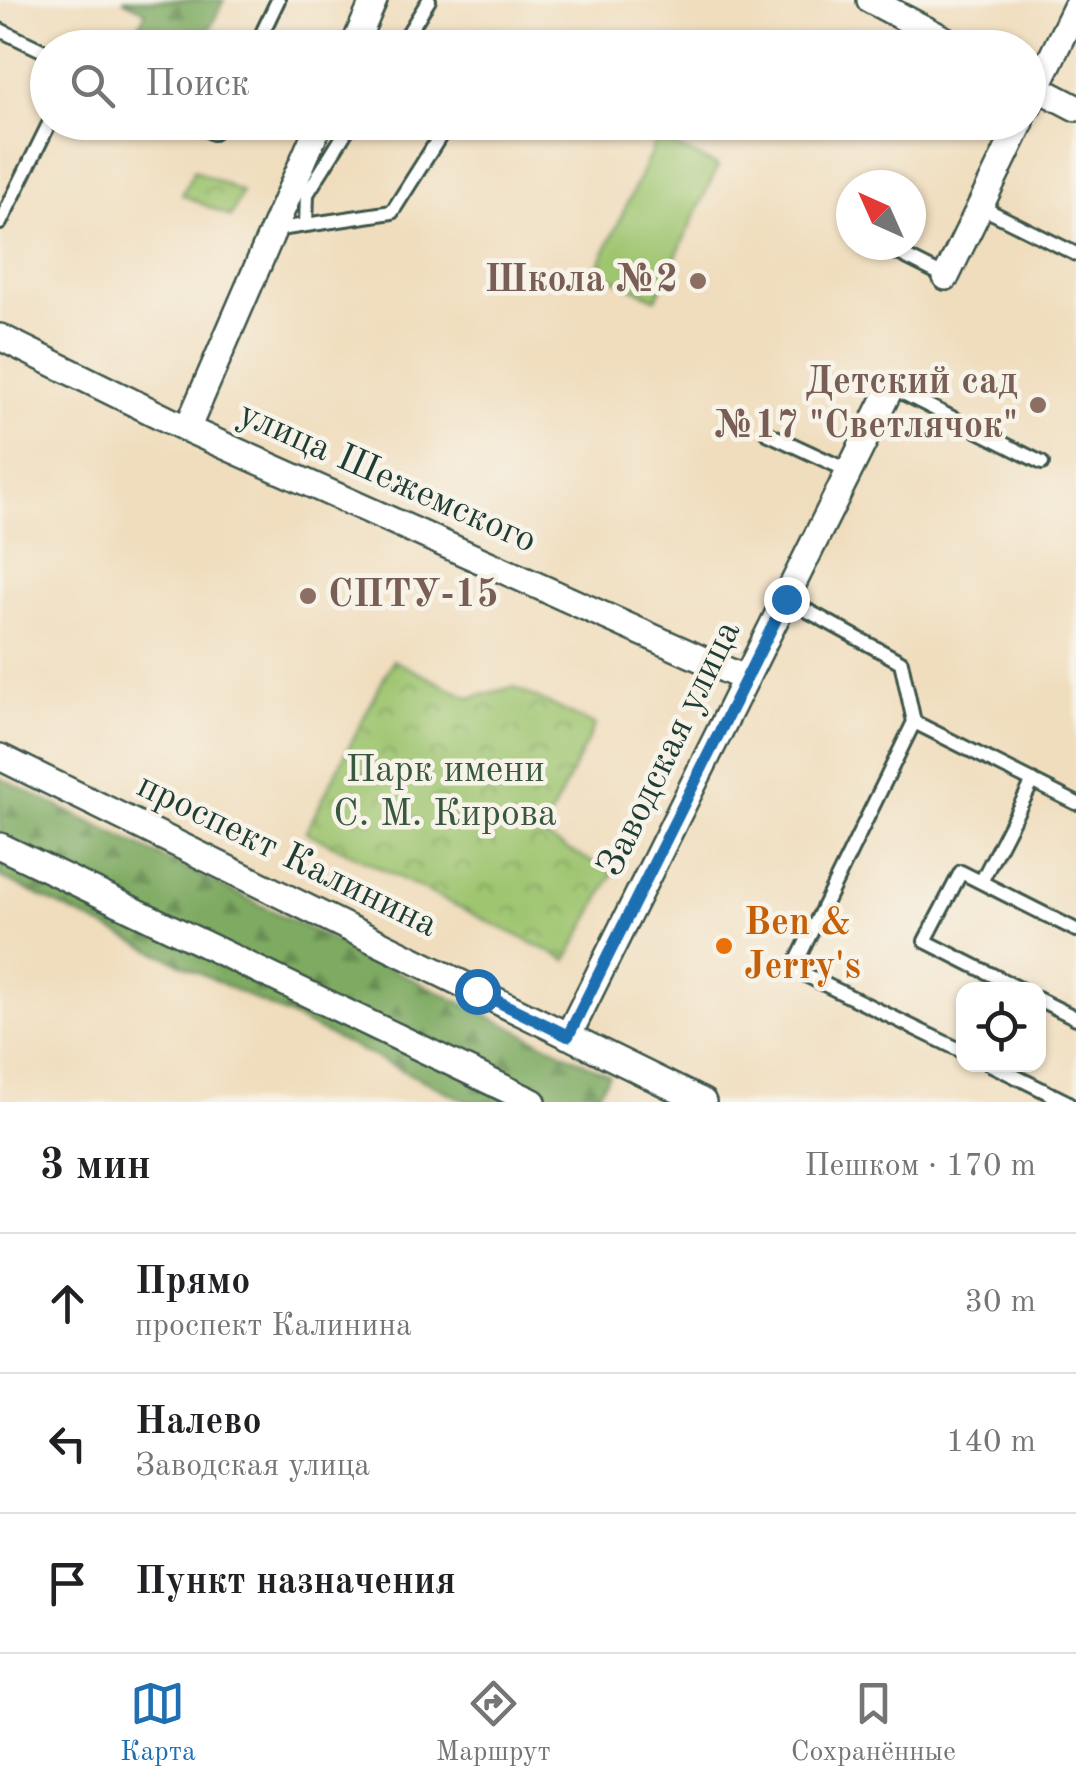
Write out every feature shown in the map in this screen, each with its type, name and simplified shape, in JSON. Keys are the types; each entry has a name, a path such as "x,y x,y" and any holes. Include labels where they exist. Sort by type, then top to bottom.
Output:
{"street":[{"path":"361,30 374,0"},
{"path":"870,0 927,30"},
{"path":"1046,64 1076,7"},
{"path":"1046,97 1076,108"},
{"path":"186,428 312,140"},
{"path":"946,277 1012,140"},
{"name":"улица Шежемского","path":"0,337 186,428 746,679"},
{"name":"Заводская улица","path":"568,1036 890,387"},
{"name":"проспект Калинина","path":"0,756 568,1036 668,1094 703,1102"},
{"path":"0,846 533,1102"}],"lane":[{"path":"264,30 278,0"},
{"path":"410,30 429,0"},
{"path":"0,30 30,44"},
{"path":"0,224 41,140"},
{"path":"306,225 307,194 341,140"},
{"path":"274,230 392,212 437,140"},
{"path":"980,207 1076,254"},
{"path":"912,260 946,277"},
{"path":"890,387 1042,463"},
{"path":"767,433 849,471"},
{"path":"786,599 901,662 914,722 793,969 956,1048"},
{"path":"914,722 1076,803"},
{"path":"981,882 1033,782"},
{"path":"1005,982 926,941 962,872 1076,930"},
{"path":"1046,1003 1076,1018"},
{"path":"1006,1072 1063,1101"}],"green space":[{"path":"123,0 224,0 209,30 137,30 146,11"},
{"path":"657,140 718,166 656,299 596,271"},
{"path":"194,170 242,192 231,217 182,195"},
{"name":"Парк имени С. М. Кирова","path":"393,660 470,698 513,687 595,725 541,835 613,873 567,960 306,832"},
{"path":"0,778 609,1075 593,1102 468,1102 0,877"}],"place":[{"name":"Школа №2","path":"698,281"},
{"name":"Детский сад №17 \"Светлячок\"","path":"1038,405"},
{"name":"СПТУ-15","path":"308,596"},
{"name":"Ben & Jerry's","path":"724,946"}],"route":[{"path":"477,991 568,1036 786,599"}]}
